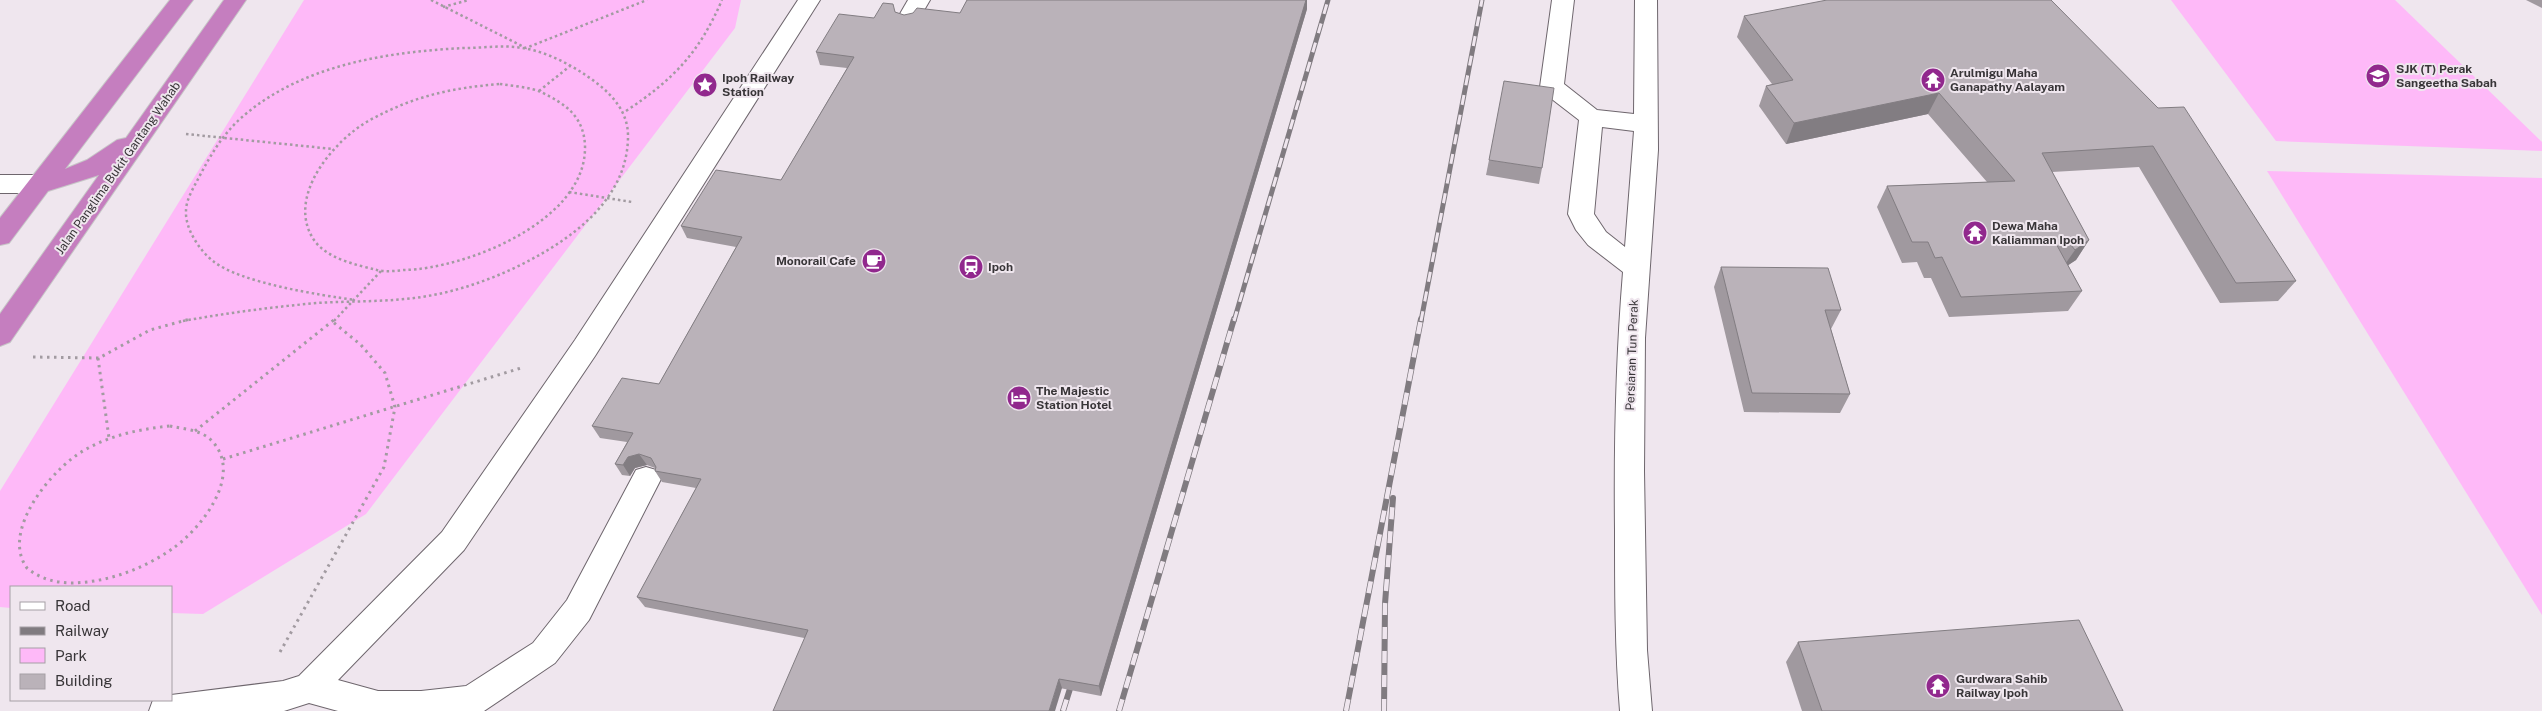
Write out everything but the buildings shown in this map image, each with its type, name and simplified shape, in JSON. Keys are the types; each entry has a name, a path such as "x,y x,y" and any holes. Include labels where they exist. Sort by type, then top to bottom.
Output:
{"highway":[{"path":"0,236 182,0"},
{"name":"Jalan Panglima Bukit Gantang Wahab","path":"0,335 235,0"},
{"path":"40,184 64,180 91,170 112,158 145,130"}],"street":[{"path":"165,711 283,696 309,688 453,541 490,490 585,348 808,0"},
{"path":"1563,0 1552,88 1591,117 1646,124"},
{"name":"Persiaran Tun Perak","path":"1636,711 1632,650 1629,471 1631,338 1646,124 1646,0"},
{"path":"1591,117 1581,214 1585,226 1595,238 1637,268"},
{"path":"0,184 40,184"},
{"path":"309,688 378,706 473,706 544,653 578,610 646,479"}],"path":[{"path":"29,357 98,358 154,328 212,316 289,305 416,298 468,286 514,268 555,247 585,224 609,198 623,172 629,144 626,111 601,86 571,66 526,48 442,7 432,0"},
{"path":"442,7 469,0"},
{"path":"355,300 304,292 256,280 216,264 195,238 185,212 198,174 222,138 253,108 291,84 338,67 397,52 455,48 526,48 647,0"},
{"path":"626,111 660,89 684,67 708,34 722,0"},
{"path":"539,91 571,66"},
{"path":"500,84 539,91 568,107 584,130 584,160 569,192 544,219 509,242 467,260 424,270 382,271 341,261 314,240 304,212 311,180 333,149 368,121 410,100 456,88 500,84"},
{"path":"145,130 333,149"},
{"path":"569,192 675,209"},
{"path":"195,431 333,322 382,271"},
{"path":"254,700 384,467 395,407 385,373 361,345 333,322"},
{"path":"223,459 585,348"},
{"path":"98,358 109,438"},
{"path":"170,426 195,431 213,442 223,459 221,487 205,518 174,548 134,571 91,584 53,583 26,570 14,547 19,517 40,486 71,458 109,438 141,428 170,426"}],"green space":[{"path":"304,0 741,0 735,28 366,514 203,614 172,613 172,586 10,586 10,608 0,607 0,491"},
{"name":"SJK (T) Perak Sangeetha Sabah","path":"2171,0 2395,0 2542,142 2542,151 2276,141"},
{"path":"2267,171 2542,178 2542,615"}],"railway":[{"path":"1234,321 1328,0"},
{"path":"1421,321 1482,0"},
{"path":"1119,711 1234,319"},
{"path":"1346,711 1421,319"},
{"path":"1384,711 1385,604 1393,498"},
{"path":"1063,711 1074,676"}],"place":[{"name":"SJK (T) Perak Sangeetha Sabah","path":"2378,76"},
{"name":"Arulmigu Maha Ganapathy Aalayam","path":"1933,80"},
{"name":"Ipoh Railway Station","path":"705,85"},
{"name":"Dewa Maha Kaliamman Ipoh","path":"1975,233"},
{"name":"Monorail Cafe","path":"874,261"},
{"name":"Ipoh","path":"971,267"},
{"name":"The Majestic Station Hotel","path":"1019,398"},
{"name":"Gurdwara Sahib Railway Ipoh","path":"1938,686"}]}
